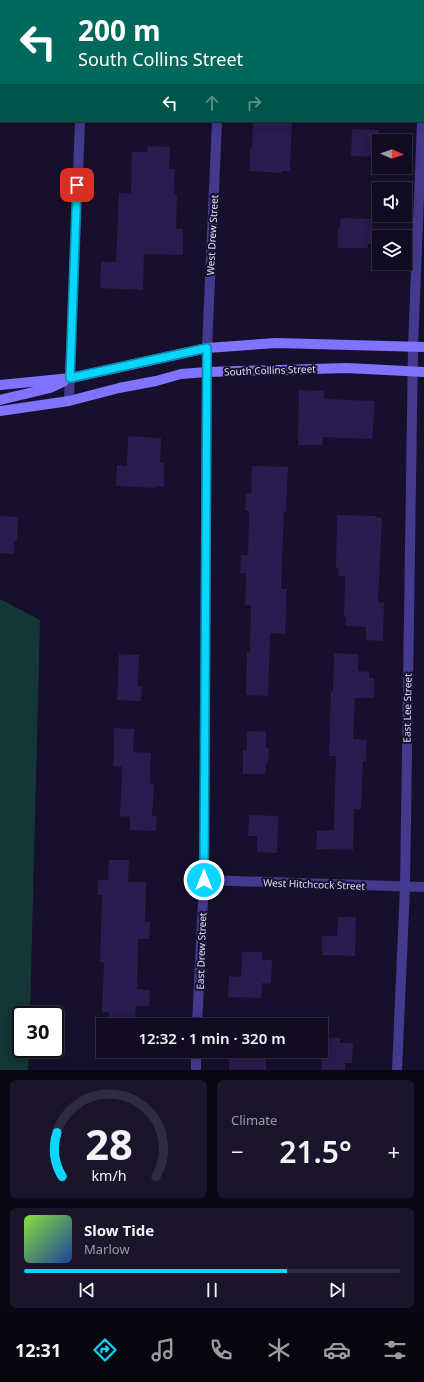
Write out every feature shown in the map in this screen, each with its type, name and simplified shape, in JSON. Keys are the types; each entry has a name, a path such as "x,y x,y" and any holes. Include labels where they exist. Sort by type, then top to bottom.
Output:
{"main road":[{"path":"0,385 70,378 207,348 276,343 424,347"},
{"name":"South Collins Street","path":"0,411 69,401 181,374 347,368 424,372"},
{"path":"0,400 50,388 70,378"}],"street":[{"path":"69,401 80,122"},
{"name":"West Drew Street","path":"207,348 217,122"},
{"name":"East Lee Street","path":"396,1070 405,887 412,346 422,122"},
{"name":"East Drew Street","path":"198,1018 204,880 207,348"},
{"name":"West Hitchcock Street","path":"204,880 424,887"},
{"path":"196,1058 196,1070"}],"green space":[{"path":"0,599 40,620 30,1006 12,1006 12,1058 29,1058 28,1070 0,1070"}],"building":[{"path":"253,122 292,122 290,171 282,171 282,173 249,171 250,149 252,149"},
{"path":"352,129 379,130 379,134 372,134 372,157 351,156"},
{"path":"148,146 170,147 169,169 175,169 174,195 177,195 176,229 183,229 183,255 144,254 143,290 100,288 101,262 116,262 119,193 131,194 132,152 147,152"},
{"path":"341,218 372,219 372,244 368,244 368,248 338,248 338,228 340,228"},
{"path":"299,390 324,391 324,399 375,401 372,439 323,437 322,445 298,445"},
{"path":"128,436 161,438 160,463 164,463 164,487 116,486 117,465 127,466"},
{"path":"252,466 288,467 286,512 284,512 281,589 287,589 285,634 270,633 268,696 246,695 247,652 250,652 251,605 245,605 246,573 240,573 241,555 248,555 249,511 245,511 246,493 251,494"},
{"path":"337,515 376,516 382,518 378,602 384,603 383,641 366,640 366,627 345,626 345,576 338,576 339,568 336,568"},
{"path":"0,516 18,517 17,541 14,541 14,554 0,553"},
{"path":"334,653 358,654 358,671 369,672 369,678 374,678 374,698 355,698 353,739 367,740 366,761 363,761 361,809 354,809 353,850 316,849 317,831 334,830 336,756 329,756 329,748"},
{"path":"119,654 139,655 138,686 142,686 141,701 117,700"},
{"path":"114,728 134,729 133,752 151,753 150,784 154,784 152,816 157,816 156,831 130,830 130,817 120,816 122,767 113,766"},
{"path":"247,731 266,732 266,748 269,748 268,763 266,763 265,774 243,774 243,750 247,751"},
{"path":"249,815 278,816 277,853 257,852 257,836 248,836"},
{"path":"109,860 129,860 128,882 146,882 145,922 150,922 149,939 138,939 137,989 150,990 149,1006 136,1006 135,1018 109,1018 109,1012 102,1012 104,962 100,962 102,895 98,895 98,880 108,880"},
{"path":"338,917 356,917 355,956 322,955 322,936 337,936"},
{"path":"242,952 263,952 262,960 272,960 271,984 262,983 261,998 228,997 229,976 241,977"},
{"path":"328,1037 340,1038 340,1043 353,1043 352,1063 345,1063 345,1070 321,1070 321,1058 328,1058"},
{"path":"229,1058 266,1058 266,1070 229,1070"}],"route":[{"path":"77,185 70,378 207,348 204,880"}]}
